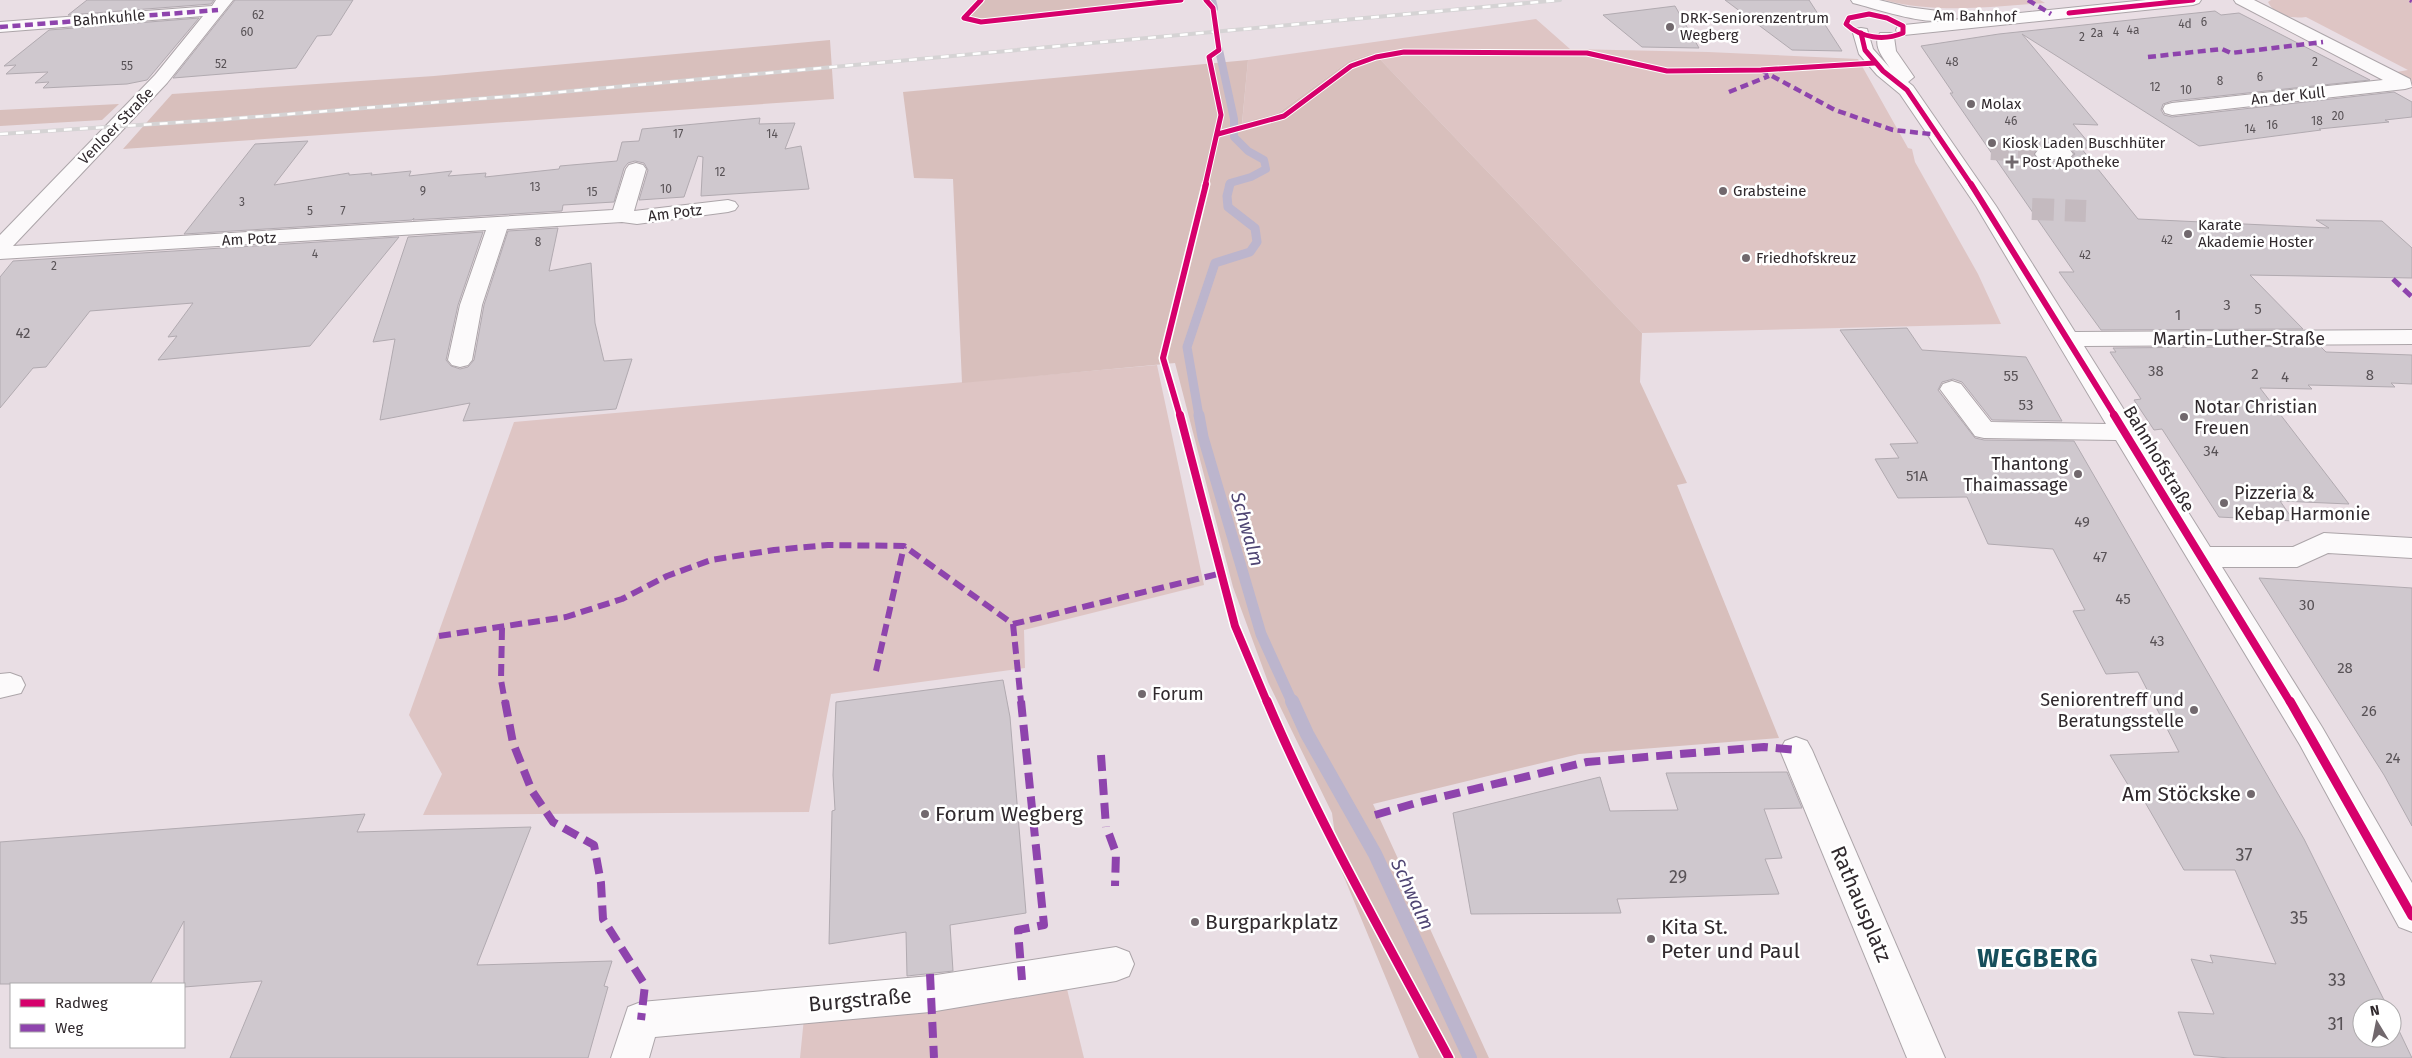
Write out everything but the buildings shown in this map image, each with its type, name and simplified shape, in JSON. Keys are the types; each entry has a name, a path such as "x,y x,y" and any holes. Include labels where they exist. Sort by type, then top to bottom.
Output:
{"street":[{"name":"Am Bahnhof","path":"1899,25 1993,22 2193,0"},
{"name":"An der Kull","path":"2242,0 2408,85"},
{"name":"Bahnkuhle","path":"0,27 221,5"},
{"name":"Venloer Straße","path":"0,247 161,79 221,5"},
{"name":"Am Bahnhof","path":"1852,7 1932,16 2034,17"},
{"path":"1852,7 1899,25 1899,35 1886,37 1861,33"},
{"name":"Bahnhofstraße","path":"1852,7 1846,24 1861,33 1865,50 1875,63 1907,90 1986,206 2312,736 2412,915"},
{"name":"Bahnhofstraße","path":"1886,37 1887,51 1907,80 1907,90"},
{"name":"An der Kull","path":"2172,109 2408,85"},
{"name":"Am Potz","path":"622,216 636,169"},
{"name":"Am Potz","path":"0,253 498,225 622,216 637,218 728,206"},
{"path":"460,360 471,305 498,225"},
{"name":"Martin-Luther-Straße","path":"2067,339 2412,337"},
{"path":"1952,389 1984,430 2125,432"},
{"path":"2201,557 2297,557 2324,543 2412,548"},
{"name":"Rathausplatz","path":"1796,750 1926,1058"},
{"name":"Burgstraße","path":"630,1058 640,1020 930,994 1116,964"}],"shaded area":[{"path":"985,0 1165,0 983,20 969,16"},
{"path":"1884,0 2040,0 2045,3 1985,8 1944,8 1924,7"},
{"path":"2271,0 2412,0 2412,81 2397,73 2408,70 2306,17 2289,17 2275,11 2268,2"},
{"path":"1536,19 1570,49 1708,52 1858,59 1908,148 1912,149 1915,162 1978,274 2001,324 1642,333 1374,53 1349,61 1278,113 1242,124 1248,60"},
{"path":"830,40 834,99 123,149 172,94 434,76"},
{"path":"1374,53 1642,333 1640,382 1687,483 1677,485 1779,738 1579,754 1373,804 1489,1058 1419,1058 1339,865 1332,813 1268,682 1233,587 1175,363 962,383 953,179 914,178 903,92 1248,60 1242,123 1278,113 1349,61"},
{"path":"119,104 102,120 0,126 0,110"},
{"path":"1157,365 1204,585 1024,630 1025,668 831,694 809,812 423,815 442,774 409,715 514,422"},
{"path":"1066,985 1084,1058 800,1058 804,1018"}],"waterway":[{"name":"Schwalm","path":"1212,0 1214,8"},
{"name":"Schwalm","path":"1219,50 1234,119 1234,137 1248,151 1264,160 1266,169 1251,177 1230,183 1229,186"},
{"name":"Schwalm","path":"1199,416 1187,347 1215,263 1250,252 1257,242 1255,228 1228,207 1227,196 1230,184"},
{"name":"Schwalm","path":"1199,415 1203,437 1261,634 1292,702"},
{"name":"Schwalm","path":"1292,701 1307,734 1375,854 1470,1058"}],"tunnel":[{"path":"1991,151 2045,154"},
{"path":"2032,209 2086,211"}],"railway":[{"path":"0,134 216,120 539,94 1560,0"}],"marked path":[{"path":"2028,0 2051,14"},
{"path":"0,27 218,10"},
{"path":"2148,57 2222,49 2231,53 2323,42"},
{"path":"1761,70 1835,110 1893,130 1940,135"},
{"path":"1729,92 1769,76"},
{"path":"2393,279 2412,297"},
{"path":"439,636 566,617 622,599 667,576 711,560 774,550 828,545 904,546 1013,624 1222,573"},
{"path":"876,671 904,546"},
{"path":"1013,624 1044,925 1018,930 1022,980"},
{"path":"502,628 501,680 513,743 532,791 553,822 594,845 601,883 603,919 645,985 641,1020"},
{"path":"1375,815 1416,803 1587,762 1764,747 1796,750"},
{"path":"1101,755 1106,827"},
{"path":"1109,834 1116,853 1115,886"},
{"path":"930,974 934,1058"}],"cycle path":[{"path":"981,0 964,18 981,22 1181,0"},
{"path":"1206,0 1213,8 1219,50 1209,57 1221,115 1163,358 1187,438 1235,626 1284,741 1350,872 1449,1058"},
{"path":"2069,13 2193,0"},
{"path":"1869,14 1887,18 1903,26 1903,33 1897,36 1873,37 1857,32 1846,24 1849,18 1869,14"},
{"path":"1861,33 1865,50 1883,71 1907,90 1986,206 2311,736 2412,916"},
{"path":"1218,134 1284,116 1351,66 1376,57 1404,52 1587,53 1667,71 1761,70 1875,63"}],"place":[{"name":"DRK-Seniorenzentrum Wegberg","path":"1670,27"},
{"name":"Molax","path":"1971,104"},
{"name":"Kiosk Laden Buschhüter","path":"1992,143"},
{"name":"Post Apotheke","path":"2012,162"},
{"name":"Grabsteine","path":"1723,191"},
{"name":"Karate Akademie Hoster","path":"2188,234"},
{"name":"Friedhofskreuz","path":"1746,258"},
{"name":"Notar Christian Freuen","path":"2184,417"},
{"name":"Thantong Thaimassage","path":"2078,474"},
{"name":"Pizzeria & Kebap Harmonie","path":"2224,503"},
{"name":"Forum","path":"1142,694"},
{"name":"Seniorentreff und Beratungsstelle","path":"2194,710"},
{"name":"Am Stöckske","path":"2251,794"},
{"name":"Forum Wegberg","path":"925,814"},
{"name":"Burgparkplatz","path":"1195,922"},
{"name":"Kita St. Peter und Paul","path":"1651,939"}],"district":[{"name":"WEGBERG","path":"2038,958"}]}
